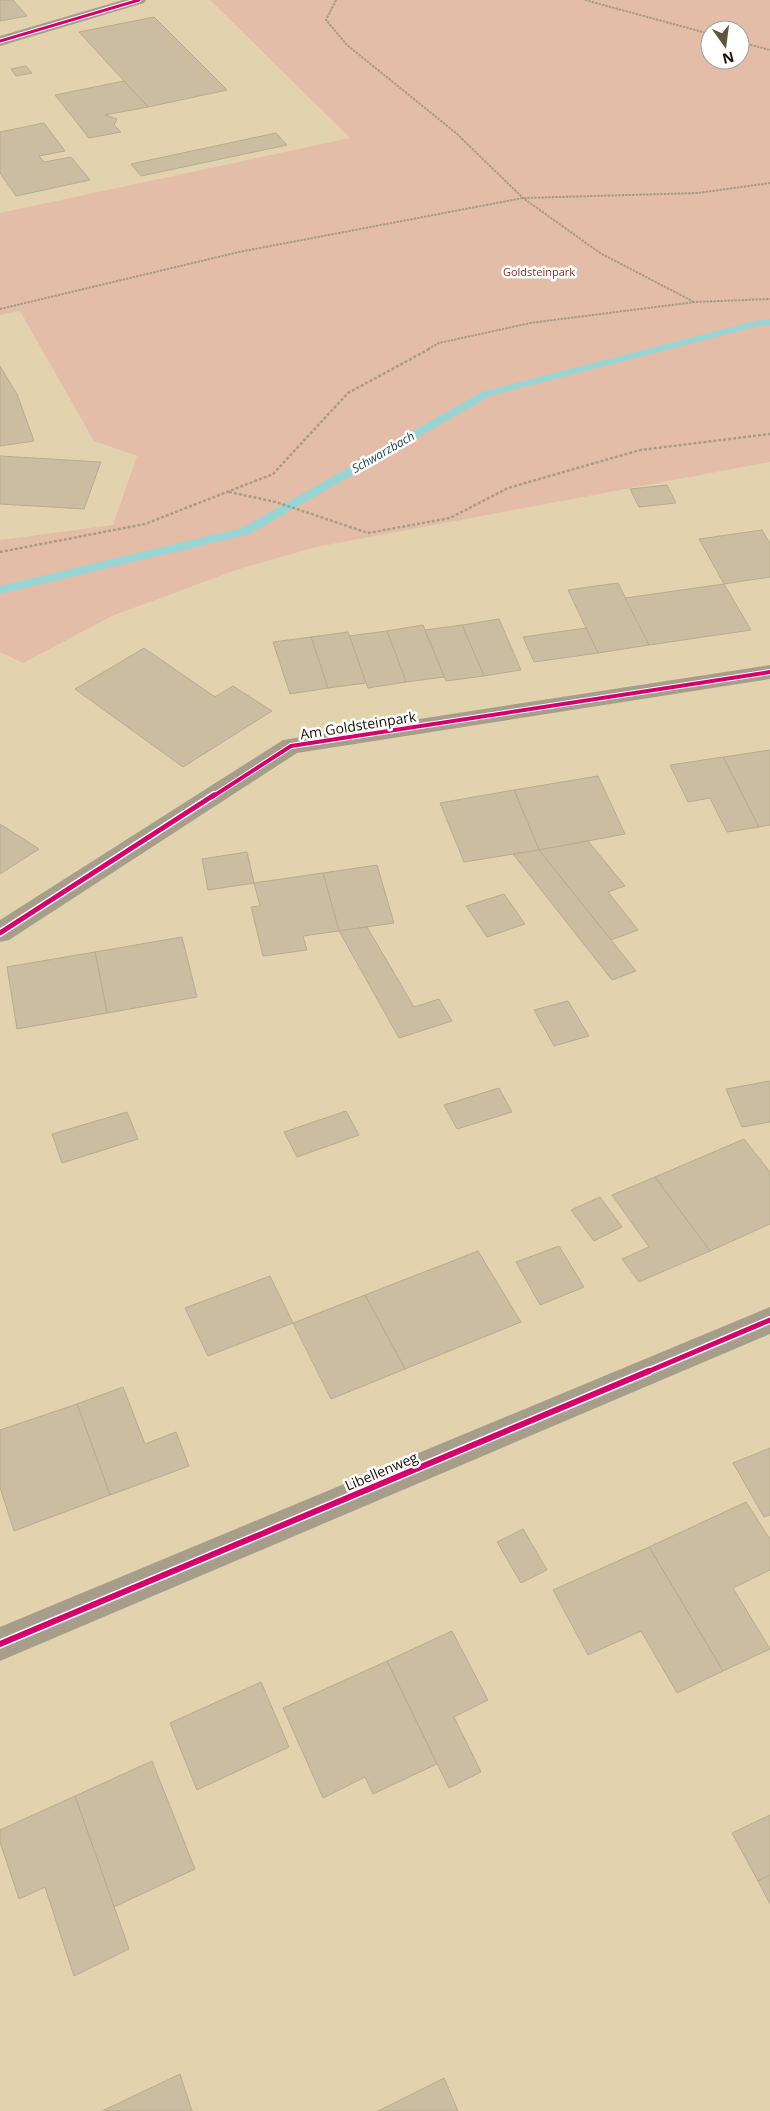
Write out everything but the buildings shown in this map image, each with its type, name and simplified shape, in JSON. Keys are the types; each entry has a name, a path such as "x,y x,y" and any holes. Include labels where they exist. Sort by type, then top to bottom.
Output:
{"street":[{"path":"0,41 139,0"},
{"name":"Am Goldsteinpark","path":"0,933 291,746 770,672"},
{"name":"Libellenweg","path":"0,1644 770,1320"}],"path":[{"path":"336,0 326,20 347,45 456,133 523,198 600,253 695,302"},
{"path":"585,0 700,31"},
{"path":"750,45 770,50"},
{"path":"0,309 239,252 523,198 698,194 770,183"},
{"path":"0,552 145,524 273,474 348,393 439,343 530,323 695,302 770,299"},
{"path":"228,491 276,502 300,512 368,533 450,518 508,488 640,450 770,434"}],"green space":[{"name":"Goldsteinpark","path":"210,0 770,0 770,462 316,547 236,570 112,616 23,663 0,652 0,540 113,525 137,456 94,441 20,311 0,315 0,213 350,138"}],"waterway":[{"name":"Schwarzbach","path":"0,590 246,531 486,394 759,323 770,322"}],"cycle path":[{"path":"0,41 139,0"},
{"path":"0,933 291,746 770,672"},
{"path":"0,1644 770,1320"}]}
